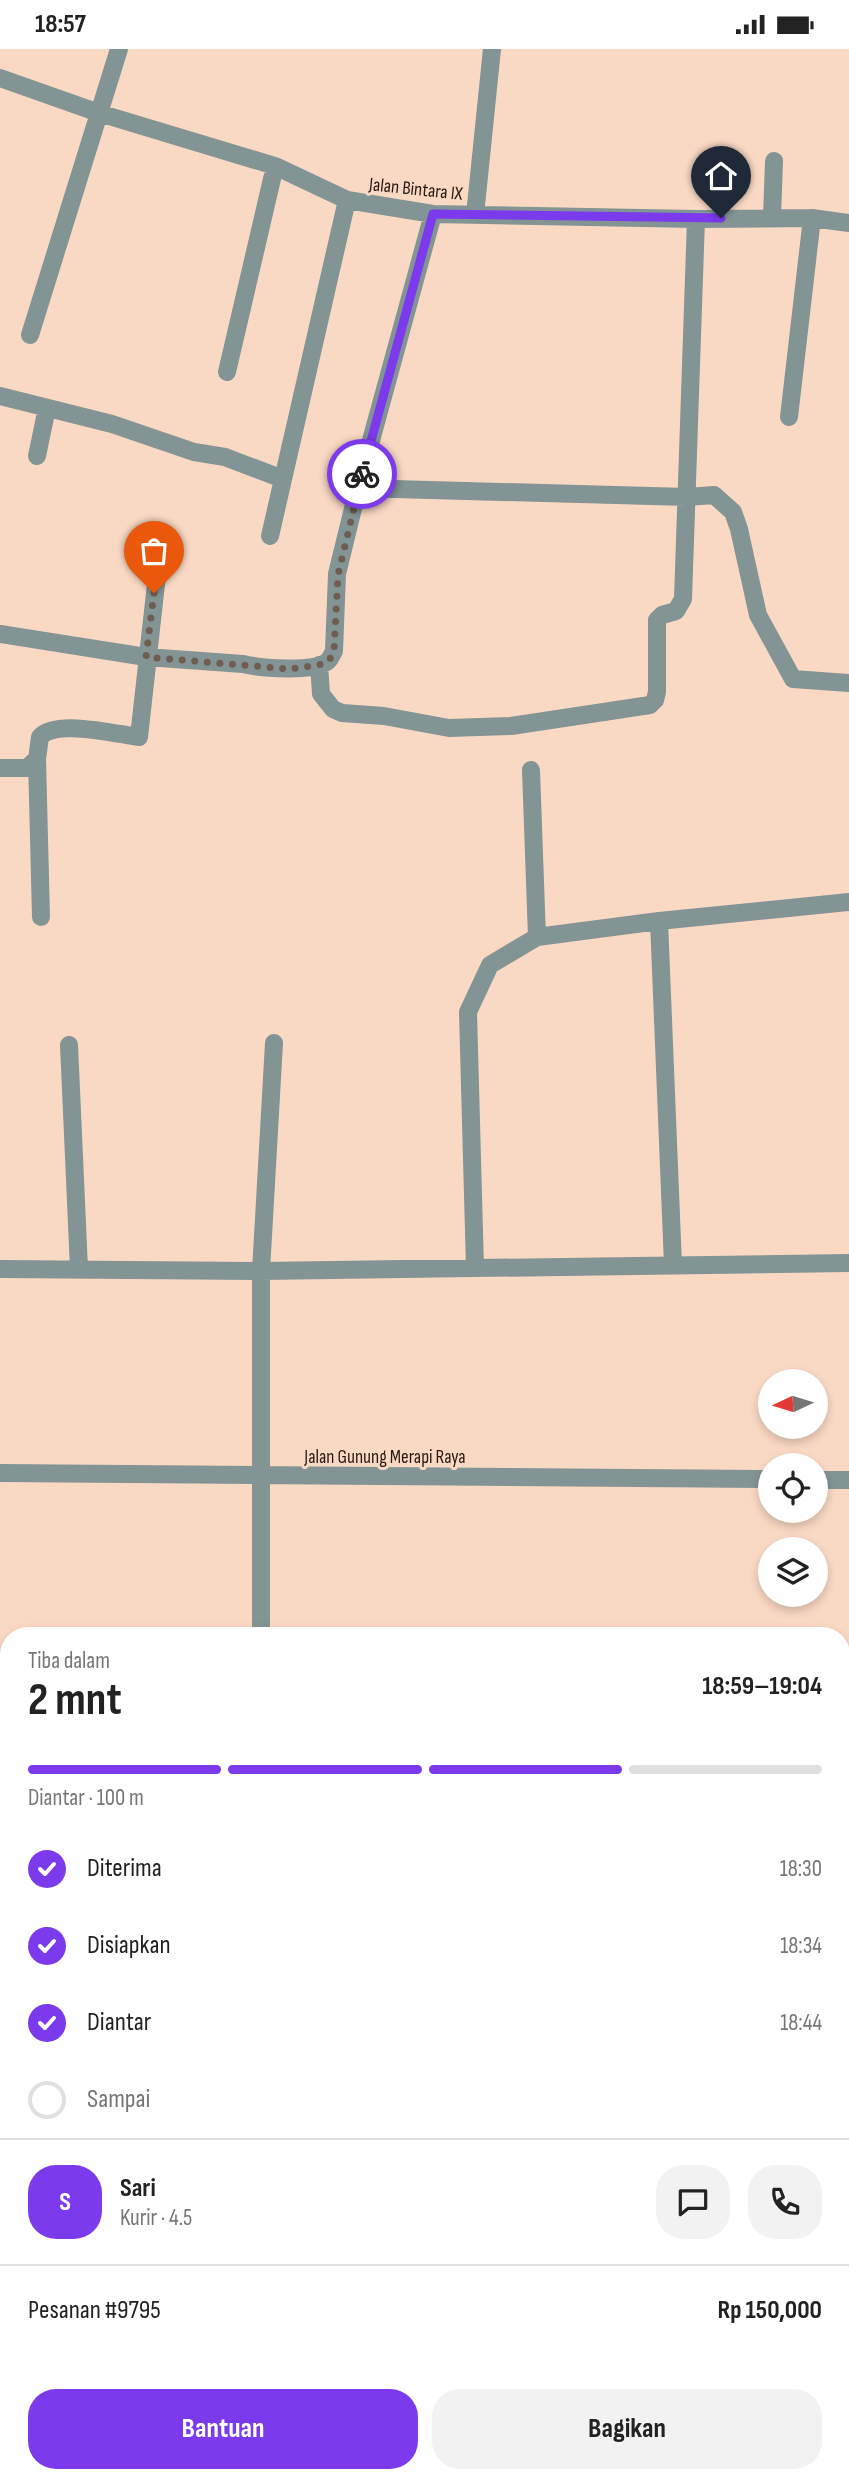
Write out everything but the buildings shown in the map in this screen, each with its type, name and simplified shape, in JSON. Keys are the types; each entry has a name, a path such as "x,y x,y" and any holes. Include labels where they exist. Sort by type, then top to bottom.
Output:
{"street":[{"path":"30,335 119,49"},
{"path":"475,215 492,49"},
{"name":"Jalan Bintara IX","path":"0,78 99,113 275,166 347,200 433,214 696,219 772,217 812,218 849,223"},
{"path":"772,217 774,161"},
{"path":"228,372 275,166"},
{"path":"270,536 347,200"},
{"path":"0,634 146,657 268,668 289,669 329,661 334,651 338,575 358,488 433,214"},
{"path":"789,417 812,218"},
{"path":"319,665 321,694 333,709 342,713 384,716 449,728 511,726 650,705 655,700 657,620 662,615 676,611 683,599 696,219"},
{"path":"0,396 112,424 194,452 225,457 283,479"},
{"path":"37,456 47,408"},
{"path":"358,488 687,497 714,495 733,512 758,615 793,678 849,683"},
{"path":"41,917 37,758 40,737 51,729 65,728 139,737 159,557"},
{"path":"0,768 27,768 37,758"},
{"path":"531,769 537,937"},
{"path":"475,1268 468,1012 490,965 537,937 659,921 849,902"},
{"path":"659,921 673,1265"},
{"path":"261,1627 261,1271 274,1043"},
{"path":"69,1045 79,1269"},
{"path":"0,1269 261,1271 849,1263"},
{"name":"Jalan Gunung Merapi Raya","path":"0,1473 758,1479"},
{"path":"828,1480 849,1480"}],"way so far":[{"path":"154,593 146,657 289,669 329,661 334,651 338,575 362,474"}],"route":[{"path":"362,474 433,214 721,218"}]}
